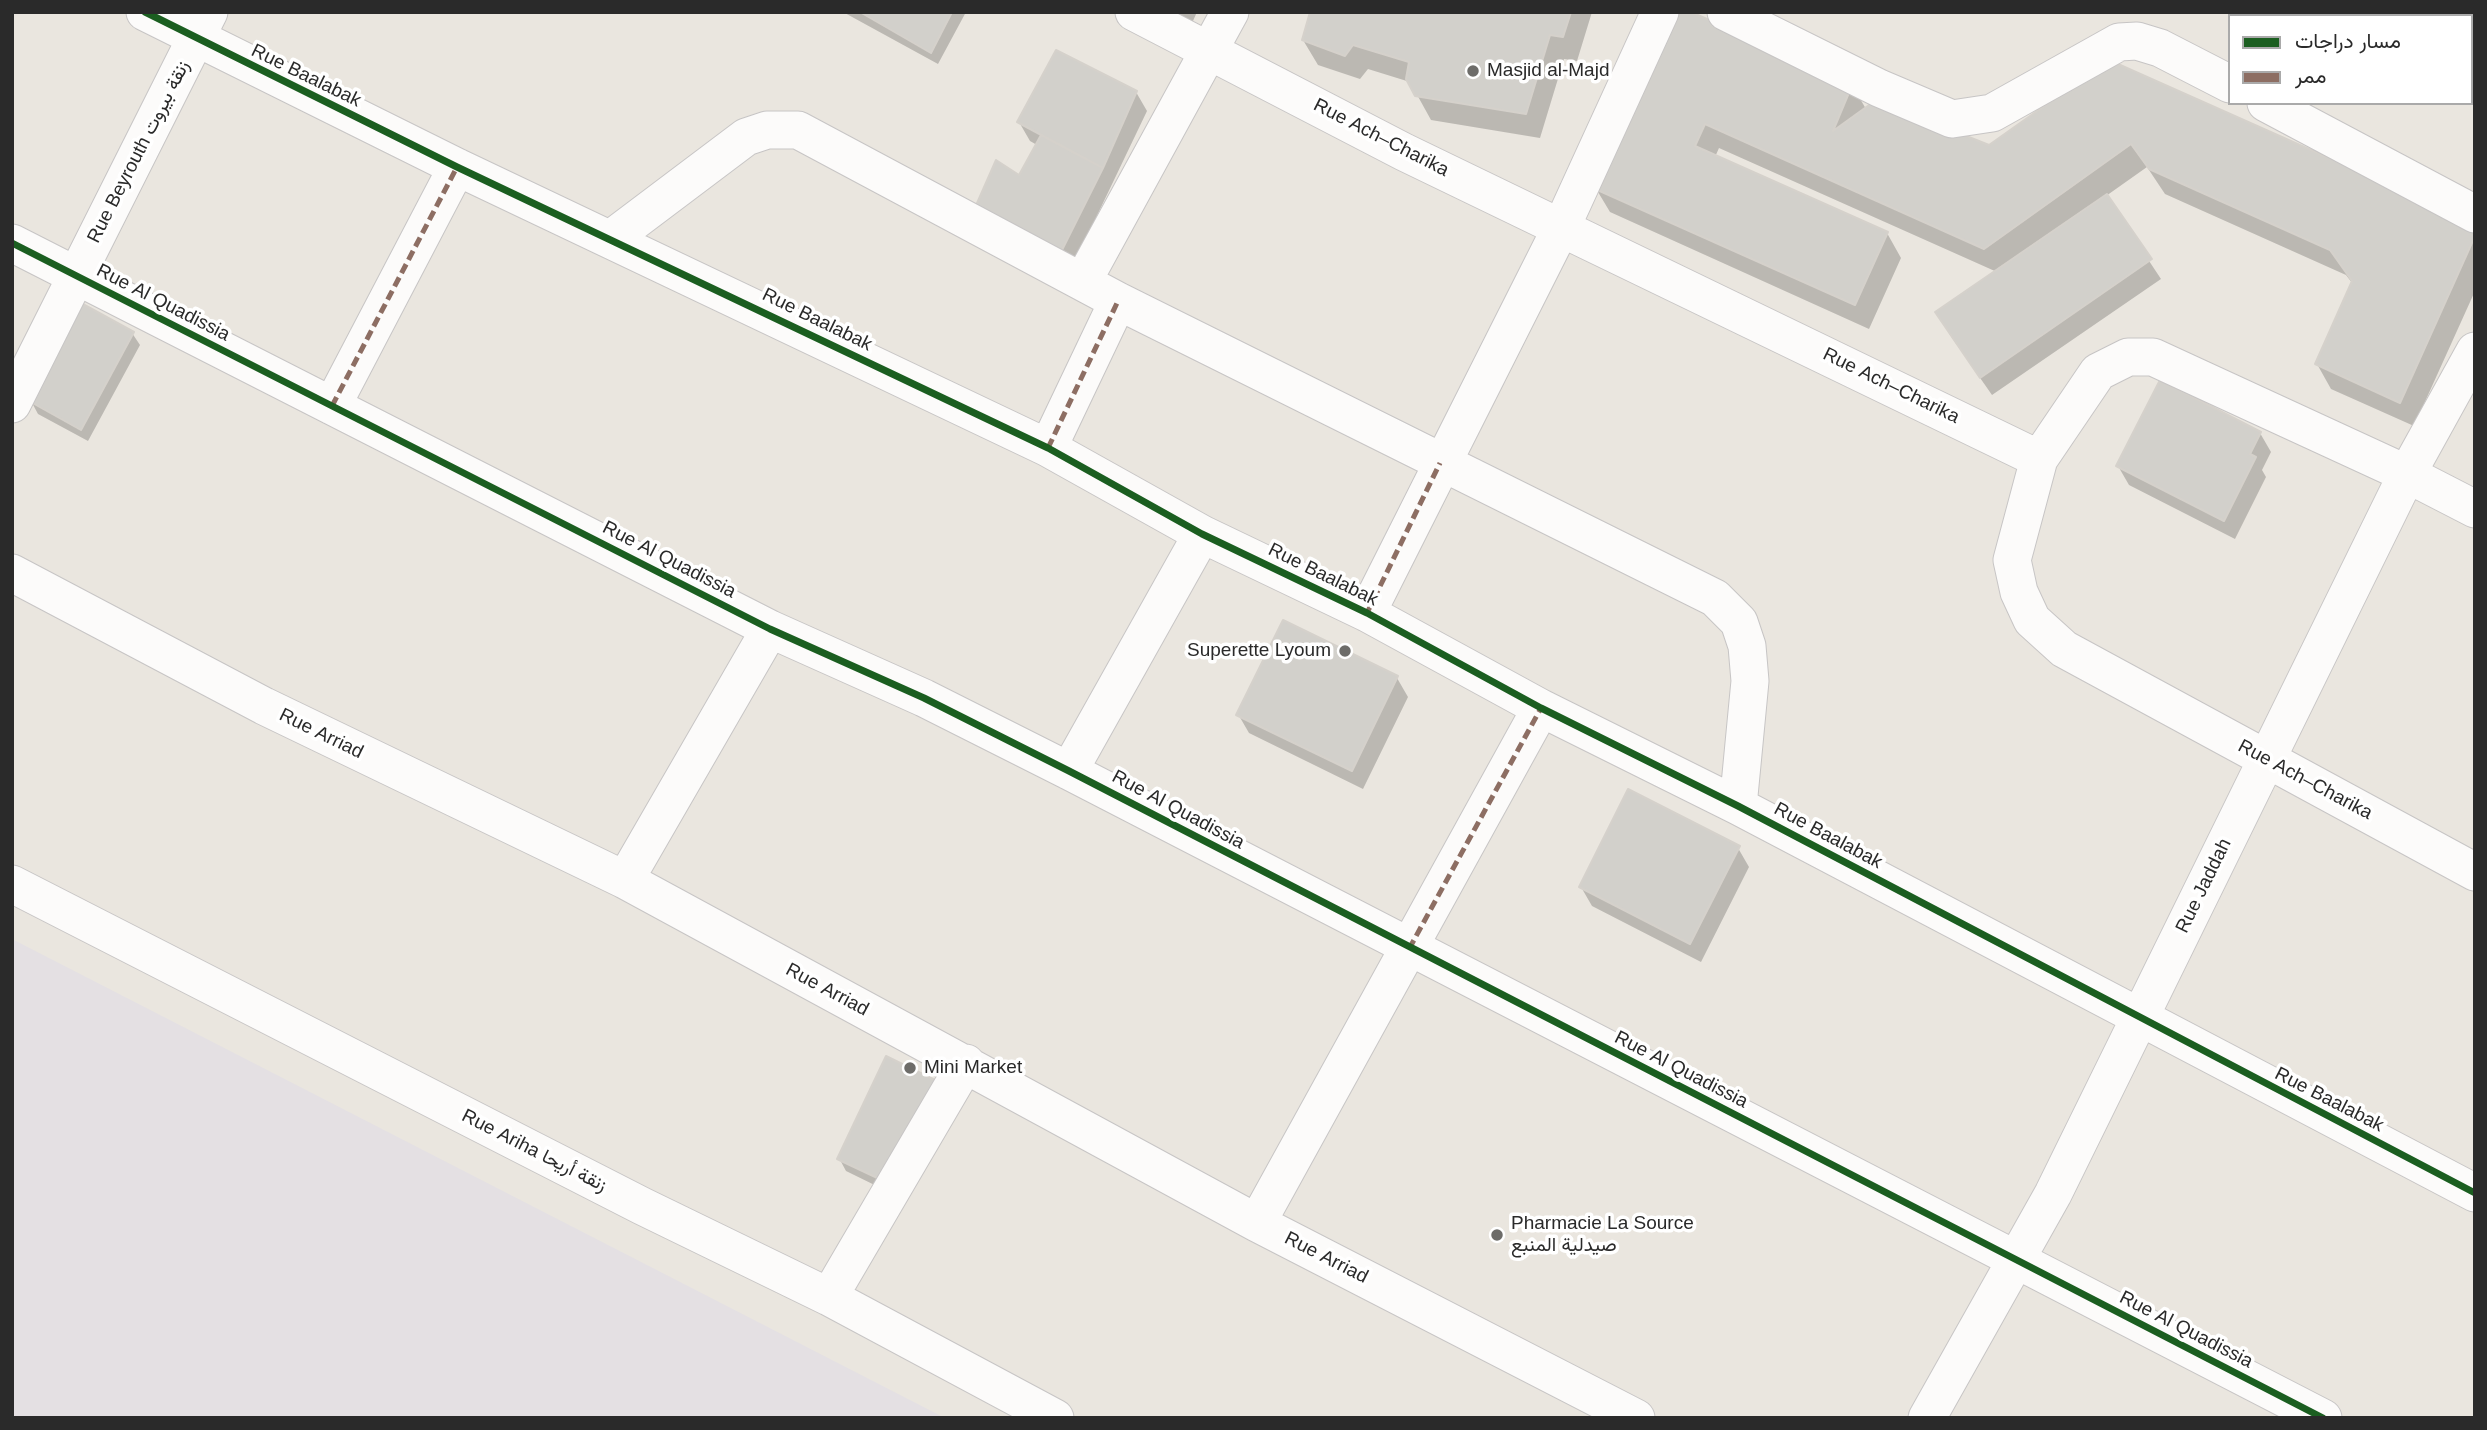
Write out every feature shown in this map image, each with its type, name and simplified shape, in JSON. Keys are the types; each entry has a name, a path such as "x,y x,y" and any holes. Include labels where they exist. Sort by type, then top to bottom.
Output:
{"street":[{"name":"Rue Baalabak","path":"145,12 202,26 457,167 612,238 1048,448 1202,534 1367,613 1542,708 1738,806 2475,1194"},
{"name":"Rue Ach–Charika","path":"1134,12 1404,152 1562,226 2039,459 2012,560 2019,592 2032,620 2064,649 2475,872"},
{"path":"1083,281 1230,12"},
{"path":"1367,613 1440,463 1562,226 1660,12"},
{"path":"1726,12 1901,98 1952,119 1992,113 2119,41 2137,41 2160,48 2228,83"},
{"name":"Rue Beyrouth زنقة بيروت","path":"12,404 202,26"},
{"path":"2270,105 2475,214"},
{"path":"612,238 746,137 785,128 798,130 835,148 1118,300 1440,463 1697,588 1730,610 1745,634 1750,681 1738,806"},
{"path":"332,406 457,167"},
{"name":"Rue Al Quadissia","path":"12,243 770,629 924,698 1069,771 2323,1418"},
{"path":"1048,448 1118,300"},
{"name":"Rue Jaddah","path":"1927,1418 2053,1194 2407,474 2475,351"},
{"path":"2039,459 2098,372 2128,357 2153,357 2407,474 2475,509"},
{"path":"1069,771 1202,534"},
{"name":"Rue Arriad","path":"12,573 264,706 625,880 1257,1223 1636,1418"},
{"path":"625,880 770,629"},
{"path":"1257,1223 1542,708"},
{"name":"Rue Ariha زنقة أريحا","path":"12,884 642,1206 829,1297 1055,1418"},
{"path":"829,1297 966,1063"}],"shaded area":[{"path":"12,939 945,1418 12,1418"}],"building":[{"path":"860,12 952,12 931,53"},
{"name":"Masjid al-Majd","path":"1310,12 1571,12 1563,37 1550,35 1526,114 1415,96 1406,79 1409,62 1353,45 1345,56 1302,40"},
{"path":"1672,12 1691,12 1853,83 1833,131 1876,100 1989,145 2109,60 2475,223 2475,236 2400,403 2315,364 2352,281 2330,250 2149,169 2131,144 1984,249 1705,124 1695,146 1888,232 1855,305 1593,188"},
{"path":"1056,50 1137,91 1103,168 1017,122"},
{"path":"1041,135 1103,168 1060,254 974,210 996,160 1019,175"},
{"path":"2107,194 2152,259 1980,378 1935,312"},
{"path":"81,303 134,332 81,430 29,401"},
{"path":"2160,380 2261,432 2250,454 2256,457 2224,521 2116,466"},
{"path":"1283,620 1398,676 1352,771 1236,715"},
{"path":"1628,789 1740,846 1690,944 1579,887"},
{"path":"886,1056 937,1081 888,1183 837,1159"}],"marked path":[{"path":"332,406 457,167"},
{"path":"1048,448 1118,301"},
{"path":"1367,613 1440,463"},
{"path":"1409,949 1541,708"}],"cycle path":[{"path":"145,12 457,167 1048,448 1202,534 1367,613 1541,708 1738,806 2475,1193"},
{"path":"12,243 770,629 924,698 1069,771 2323,1418"}],"place":[{"name":"Masjid al-Majd","path":"1473,71"},
{"name":"Superette Lyoum","path":"1345,651"},
{"name":"Mini Market","path":"910,1068"},
{"name":"Pharmacie La Source صيدلية المنبع","path":"1497,1235"}]}
